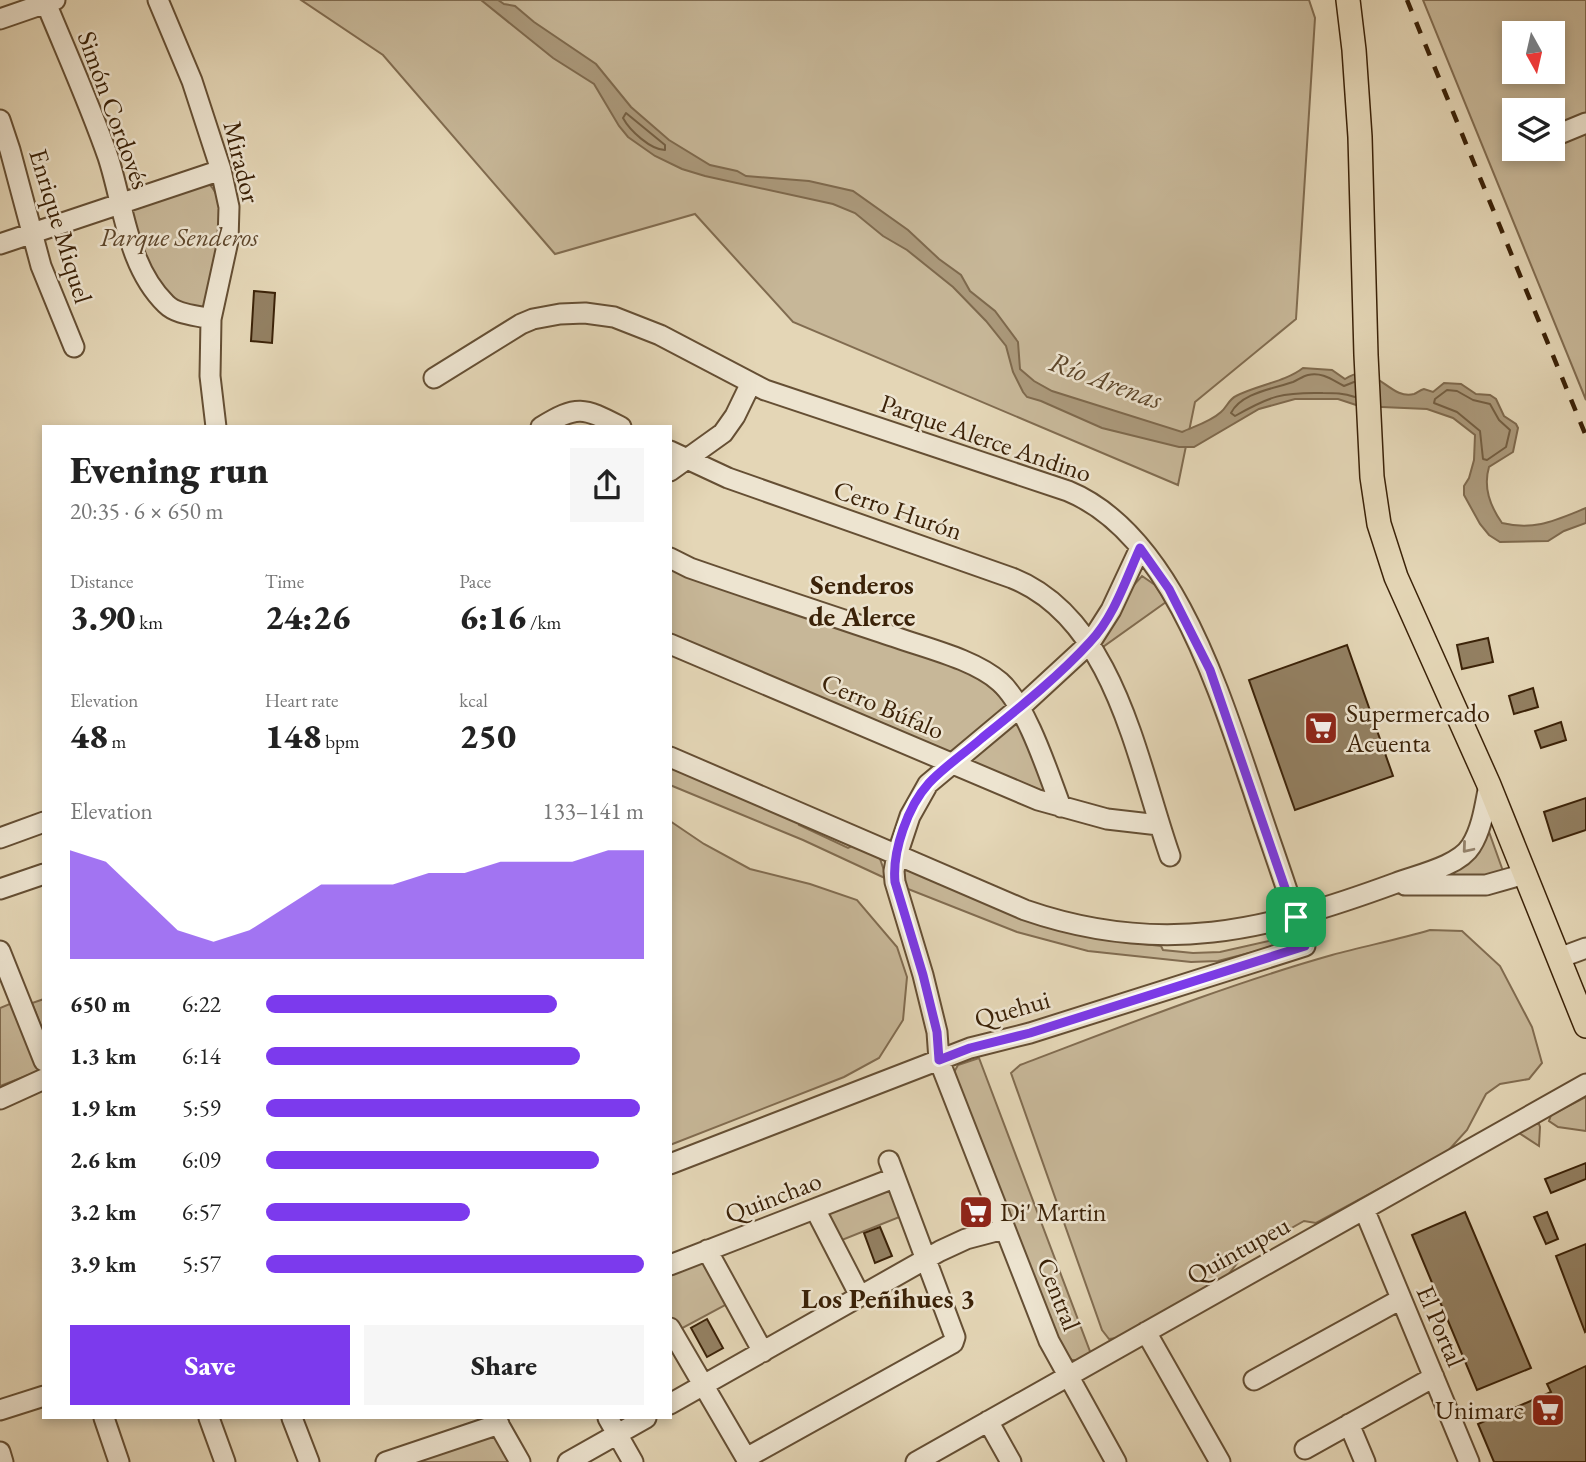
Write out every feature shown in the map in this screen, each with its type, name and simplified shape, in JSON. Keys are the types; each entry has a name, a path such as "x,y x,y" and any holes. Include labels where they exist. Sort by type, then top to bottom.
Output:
{"main road":[{"path":"1348,0 1360,137 1366,355 1374,497 1386,547 1406,600 1489,785 1586,1026"}],"street":[{"name":"Mirador","path":"158,0 192,81 229,207 230,229 211,318 210,376 216,425"},
{"path":"0,19 51,2"},
{"name":"Simón Cordovés","path":"51,2 107,156 139,264 168,307 178,312 211,318"},
{"name":"Enrique Miquel","path":"0,120 50,291 74,347"},
{"path":"1565,131 1586,123"},
{"path":"0,244 220,170"},
{"name":"Parque Alerce Andino","path":"434,378 520,324 547,316 585,313 614,317 644,328 751,383 1068,491 1108,513 1140,548 1169,589 1210,670 1296,917"},
{"path":"675,461 723,433 735,416 751,383"},
{"path":"544,425 563,413 577,411 593,413 617,425"},
{"name":"Cerro Hurón","path":"675,461 1027,584 1059,606 1090,643 1123,711 1170,856"},
{"path":"897,855 918,800 928,784 1019,708 1090,643 1111,610 1140,548"},
{"path":"672,559 690,568 979,668 1001,683 1019,708 1041,754 1060,807"},
{"name":"Cerro Búfalo","path":"672,645 950,764 1060,807 1107,819 1159,825"},
{"path":"672,758 1025,910 1064,923 1112,932 1158,936 1240,930 1296,917 1452,862 1471,846 1480,826 1489,785"},
{"path":"0,838 42,823"},
{"name":"Central","path":"897,855 895,882 923,975 937,1032 939,1060 1049,1341 1116,1462"},
{"path":"1390,885 1486,886 1525,874"},
{"path":"0,889 42,875"},
{"name":"Quehui","path":"672,1163 970,1048 1030,1033 1305,946 1296,917"},
{"path":"1559,958 1586,948"},
{"path":"0,951 8,992 42,1056"},
{"path":"0,1099 42,1080"},
{"name":"Quintupeu","path":"916,1462 1586,1084"},
{"name":"Quinchao","path":"672,1264 815,1209 891,1170 925,1260"},
{"path":"815,1209 860,1296"},
{"name":"El Portal","path":"1364,1209 1469,1462"},
{"path":"672,1403 925,1260 966,1239 1004,1228"},
{"path":"707,1250 763,1352"},
{"path":"672,1332 746,1458 953,1343 955,1337 925,1260"},
{"path":"1254,1380 1401,1298"},
{"path":"1146,1332 1220,1462"},
{"path":"1305,1449 1434,1377"},
{"path":"0,1410 42,1397"},
{"path":"104,1419 119,1462"},
{"path":"209,1419 225,1462"},
{"path":"292,1419 309,1462"},
{"path":"568,1462 613,1426 642,1419"},
{"path":"386,1462 497,1421 520,1462"},
{"path":"988,1422 1011,1462"},
{"path":"1349,1424 1366,1462"},
{"path":"613,1426 633,1462"},
{"path":"0,1452 3,1462"}],"green space":[{"path":"301,0 1309,0 1315,18 1296,319 1195,402 1178,485 793,322 695,214 555,254 383,55"},
{"path":"1423,0 1586,0 1586,400"},
{"name":"Parque Senderos","path":"209,184 217,195 221,226 216,262 204,309 174,306 151,275 131,216 133,207"},
{"path":"672,566 975,670 1008,705 952,755 672,640"},
{"path":"1142,576 1155,585 1166,602 1100,649 1098,646 1132,587"},
{"path":"1016,720 1052,795 970,761"},
{"path":"672,766 800,820 799,825 848,848 854,845 879,856 887,879 803,840 672,786"},
{"path":"672,822 704,844 750,869 810,884 857,900 897,947 907,977 903,1020 879,1058 844,1077 672,1144"},
{"path":"1487,831 1503,871 1473,880 1435,874"},
{"path":"905,869 1117,941 1161,946 1163,950 1220,952 1282,938 1277,944 1261,950 1218,961 1191,962 1088,951 1017,932 903,887 900,871"},
{"path":"1430,930 1462,931 1500,966 1532,1027 1542,1063 1529,1079 1500,1084 1486,1094 1467,1130 1447,1152 1316,1223 1304,1221 1242,1257 1228,1275 1117,1338 1109,1339 1102,1330 1011,1073 1020,1065 1214,993 1332,955"},
{"path":"42,1000 42,1029 32,1003"},
{"path":"12,1003 39,1071 0,1086 0,1008"},
{"path":"979,1058 1091,1354 1079,1360 1072,1360 1062,1352 953,1074 958,1065"},
{"path":"1586,1097 1586,1131 1558,1127 1549,1121 1551,1115"},
{"path":"1539,1124 1540,1127 1539,1146 1519,1133"},
{"path":"889,1188 902,1216 837,1242 824,1215"},
{"path":"700,1258 731,1302 677,1331 672,1323 672,1269"},
{"path":"486,1433 499,1436 513,1462 402,1462"}],"water":[{"path":"481,0 498,0 515,6 596,64 631,107 669,140 710,165 737,171 746,176 809,181 853,191 908,230 961,275 970,291 995,311 1018,342 1020,369 1052,391 1182,432 1217,415 1236,396 1288,377 1303,368 1332,370 1345,379 1356,374 1365,374 1405,395 1424,389 1433,392 1444,383 1461,384 1476,394 1490,395 1496,399 1504,416 1518,428 1513,452 1489,467 1487,474 1489,496 1502,523 1535,525 1586,508 1586,523 1564,531 1548,541 1500,542 1489,535 1464,495 1464,486 1474,460 1475,435 1453,418 1427,409 1359,406 1338,399 1295,399 1259,409 1194,447 1179,447 1102,428 1027,397 1013,372 1006,346 986,321 953,287 907,250 883,236 855,213 833,204 705,176 655,156 628,137 594,84 553,58"}],"building":[{"path":"254,291 275,293 272,343 251,341"},
{"path":"1488,638 1493,662 1462,669 1457,645"},
{"name":"Supermercado Acuenta","path":"1347,645 1393,776 1295,810 1249,680"},
{"path":"1533,688 1538,707 1514,714 1509,696"},
{"path":"1561,722 1566,740 1541,748 1535,731"},
{"path":"1586,798 1586,830 1553,841 1544,812"},
{"path":"1586,1163 1586,1179 1551,1193 1545,1179"},
{"path":"1465,1212 1531,1368 1477,1390 1412,1235"},
{"path":"1547,1212 1558,1239 1546,1244 1534,1217"},
{"path":"880,1227 892,1256 875,1263 864,1233"},
{"path":"1586,1244 1586,1331 1585,1332 1556,1256"},
{"path":"707,1319 723,1348 707,1357 691,1328"},
{"name":"Unimarc","path":"1586,1366 1586,1462 1494,1462 1478,1424 1551,1392 1547,1384"}],"railway":[{"path":"1407,0 1586,436"}],"place":[{"name":"Supermercado Acuenta","path":"1321,728"},
{"name":"Di' Martin","path":"976,1212"},
{"name":"Unimarc","path":"1548,1410"}],"district":[{"name":"Senderos de Alerce","path":"862,600"},
{"name":"Los Peñihues 3","path":"888,1298"}],"route":[{"path":"1140,548 1169,589 1210,670 1296,917 1305,946 1030,1033 970,1048 939,1060 940,1049 933,1014 894,871 910,816 928,784 1026,702 1090,643 1111,610 1140,548"}],"water label":[{"name":"Río Arenas","path":"1106,380"}]}
